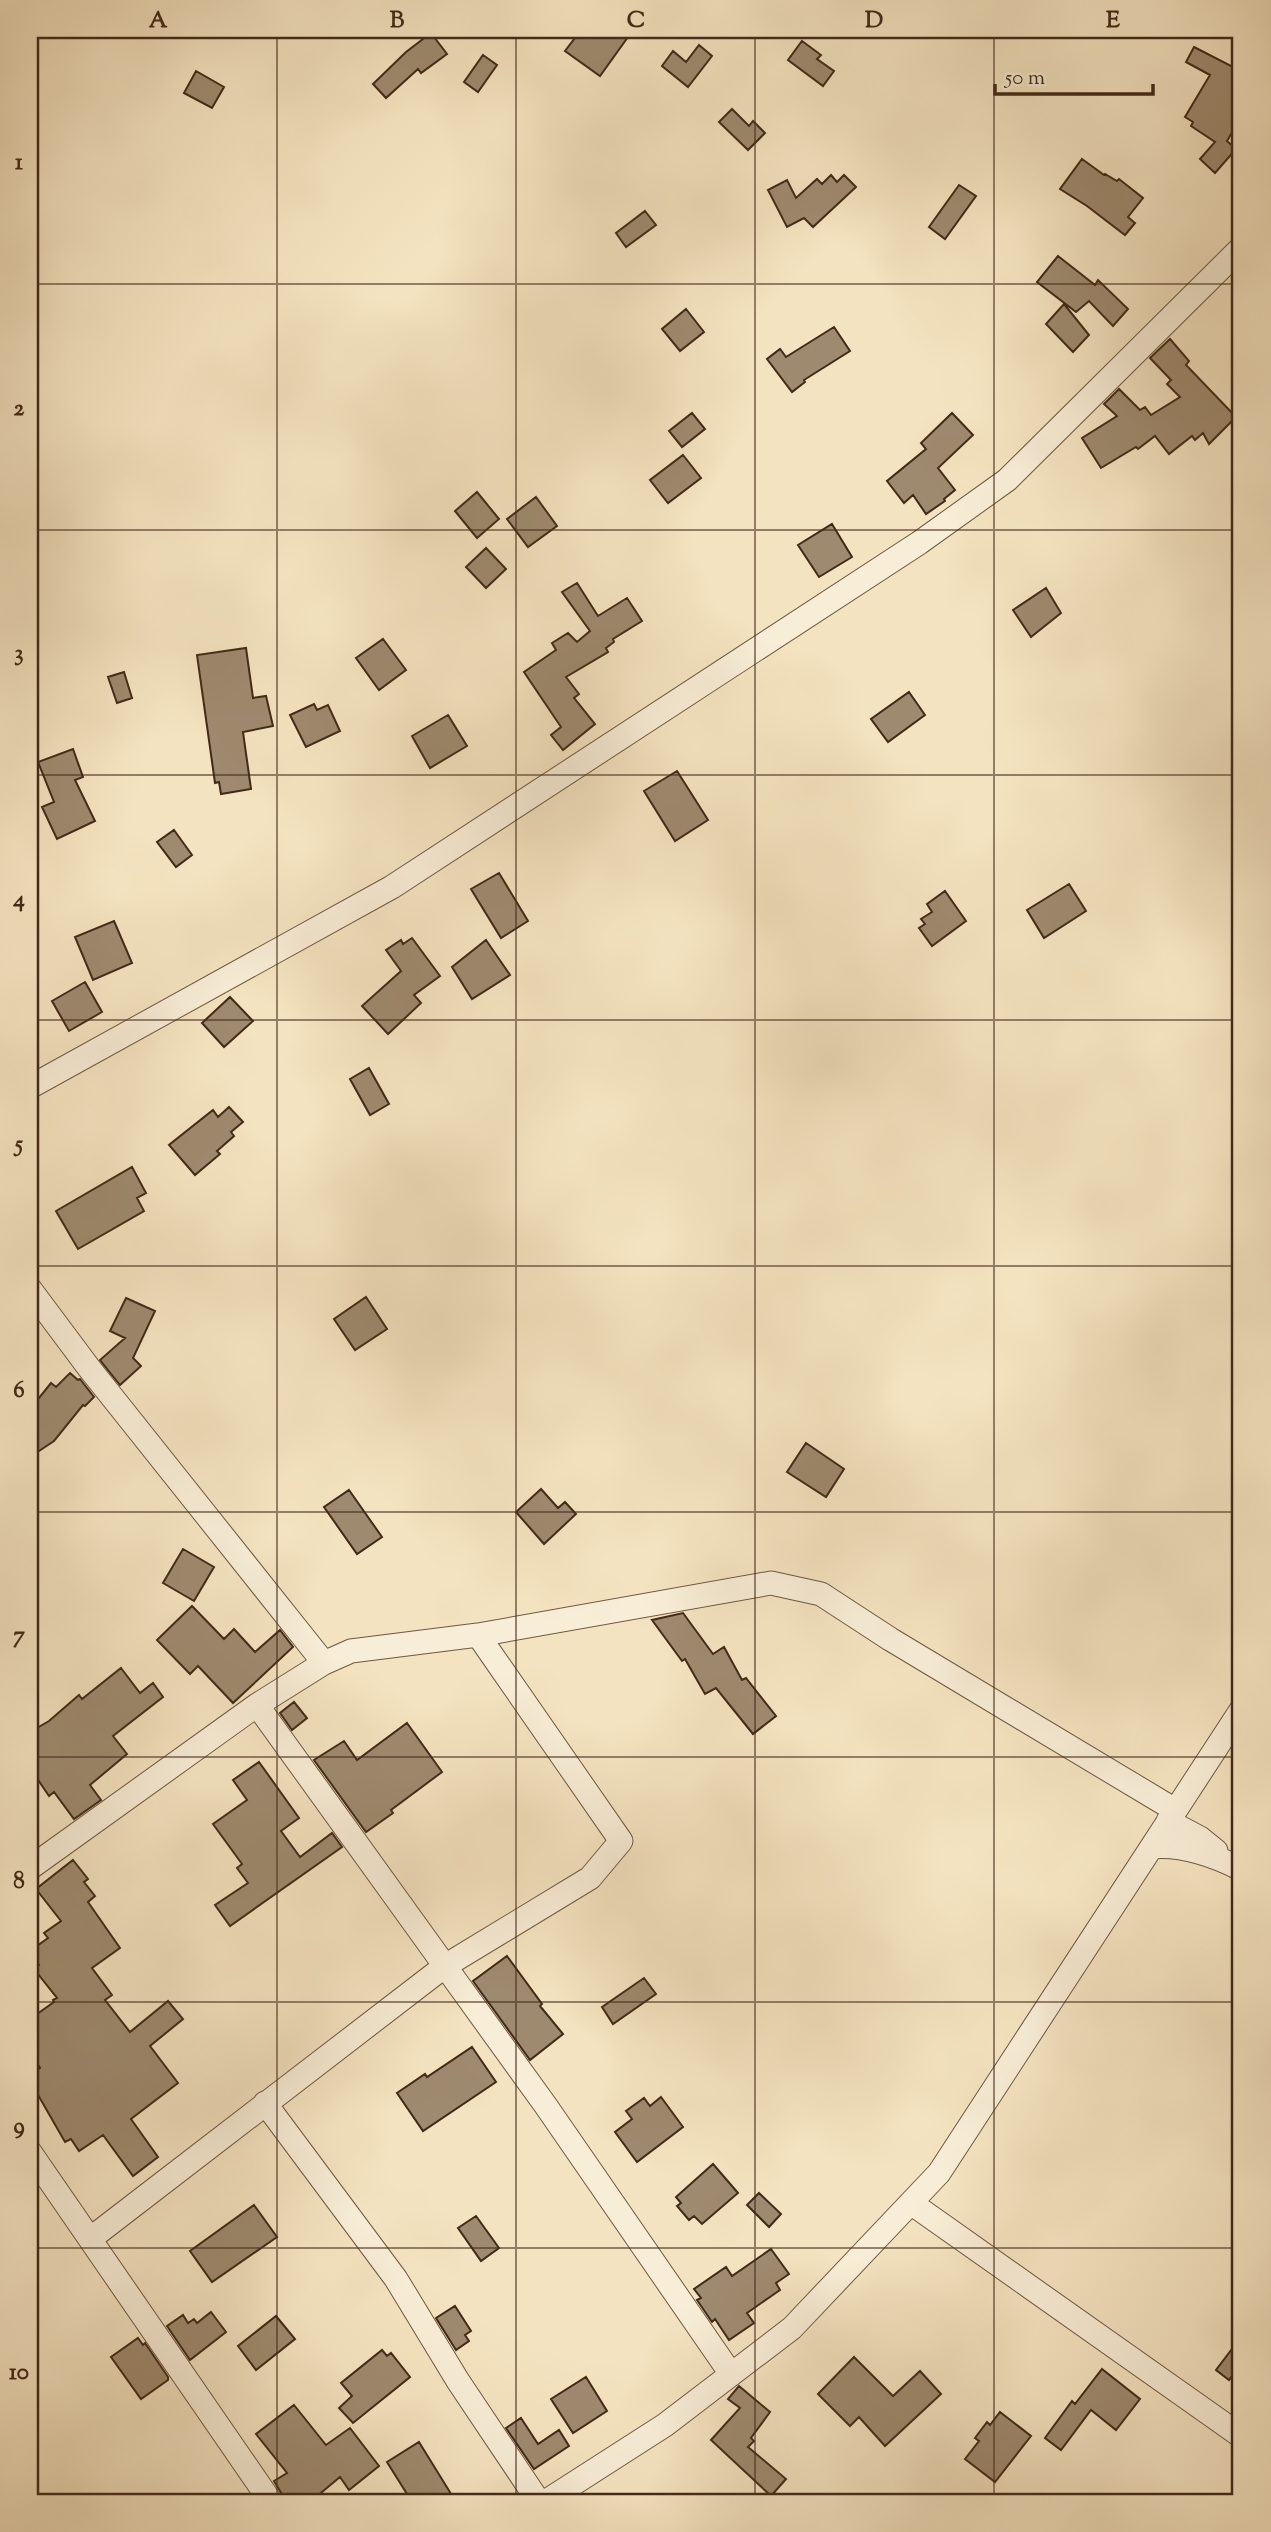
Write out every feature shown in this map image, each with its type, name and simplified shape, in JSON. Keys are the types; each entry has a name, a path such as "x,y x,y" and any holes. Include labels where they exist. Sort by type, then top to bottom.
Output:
{"street":[{"path":"30,1087 392,887 919,543 1007,480 1241,248"},
{"path":"30,1289 89,1368 324,1663"},
{"path":"33,1860 257,1705 324,1663 351,1651 478,1635 771,1583 821,1594 1172,1816 1237,1867"},
{"path":"90,2238 445,1966 590,1878 621,1841 478,1635"},
{"path":"257,1705 546,2106 731,2374"},
{"path":"545,2502 665,2425 792,2328 939,2173 1241,1710"},
{"path":"1152,1847 1169,1845 1202,1853 1237,1867"},
{"path":"265,2103 396,2279 458,2381 538,2502"},
{"path":"30,2152 271,2502"},
{"path":"911,2203 1241,2436"}],"building":[{"path":"581,30 633,30 600,76 565,51"},
{"path":"431,33 447,54 421,73 418,69 386,98 373,84 406,52"},
{"path":"802,41 821,55 817,59 834,71 823,86 788,60"},
{"path":"699,45 712,56 688,87 662,66 673,51 686,62"},
{"path":"1194,47 1241,71 1241,117 1227,141 1236,149 1215,173 1200,159 1215,142 1191,126 1193,122 1185,117 1210,75 1186,62"},
{"path":"483,55 497,65 478,92 464,82"},
{"path":"196,71 224,87 212,108 184,93"},
{"path":"732,109 749,126 753,121 765,133 748,150 719,122"},
{"path":"1082,159 1104,175 1117,181 1119,179 1143,198 1128,217 1135,223 1125,235 1060,189"},
{"path":"831,175 837,182 844,175 856,187 813,227 804,218 787,227 768,190 787,180 796,198 817,179 822,184"},
{"path":"959,185 976,196 945,239 929,227"},
{"path":"645,211 656,225 626,247 616,233"},
{"path":"1058,256 1095,285 1098,280 1128,309 1113,326 1089,301 1076,312 1037,282"},
{"path":"1064,304 1089,335 1073,352 1046,324"},
{"path":"686,309 704,332 680,351 662,329"},
{"path":"834,327 850,351 804,380 805,382 792,392 767,359 780,349 786,357"},
{"path":"1170,339 1189,361 1186,365 1236,417 1209,444 1203,433 1195,440 1192,436 1169,454 1155,436 1138,449 1136,447 1101,468 1082,438 1117,416 1104,404 1119,389 1140,410 1145,407 1151,415 1180,397 1167,384 1171,380 1150,358"},
{"path":"692,413 705,429 682,447 669,431"},
{"path":"952,413 973,435 938,468 955,490 926,514 913,495 904,503 887,481 926,449 921,443"},
{"path":"683,455 701,478 668,503 650,480"},
{"path":"477,492 499,519 477,538 455,511"},
{"path":"536,497 557,526 528,547 507,519"},
{"path":"832,524 852,557 819,577 798,545"},
{"path":"486,548 506,569 486,588 466,567"},
{"path":"577,583 598,616 627,598 642,621 613,639 614,642 606,648 608,652 566,677 579,694 574,698 595,724 563,750 551,735 561,727 524,672 556,650 552,643 568,633 577,642 590,631 562,592"},
{"path":"1046,588 1061,613 1031,637 1013,610"},
{"path":"383,639 406,670 379,690 356,658"},
{"path":"246,648 253,698 266,696 273,726 243,732 251,789 221,794 219,782 215,783 197,655"},
{"path":"124,672 132,698 117,703 108,677"},
{"path":"909,692 925,715 888,742 871,719"},
{"path":"314,704 317,710 328,705 340,731 306,747 290,715"},
{"path":"448,715 467,746 430,768 412,736"},
{"path":"73,749 83,777 75,780 95,821 57,839 42,807 54,802 38,762"},
{"path":"677,771 708,820 675,841 644,791"},
{"path":"174,830 192,855 176,867 157,842"},
{"path":"499,873 528,921 501,938 471,889"},
{"path":"1069,884 1086,911 1044,938 1027,910"},
{"path":"945,891 966,921 932,946 919,928 925,924 921,919 932,912 927,904"},
{"path":"114,921 132,963 93,980 75,937"},
{"path":"412,938 440,976 414,995 421,1003 388,1034 362,1006 401,971 386,950 401,940 403,944"},
{"path":"486,940 510,975 472,999 452,967"},
{"path":"85,982 102,1012 69,1031 52,1001"},
{"path":"230,997 253,1021 224,1047 202,1023"},
{"path":"369,1068 389,1104 370,1115 350,1079"},
{"path":"229,1107 243,1122 231,1132 234,1136 217,1151 220,1154 195,1175 169,1145 213,1110 218,1117"},
{"path":"132,1167 146,1193 137,1198 144,1211 78,1249 56,1211"},
{"path":"366,1297 387,1329 355,1350 334,1319"},
{"path":"126,1298 155,1311 133,1358 141,1366 120,1385 100,1360 125,1338 110,1331"},
{"path":"70,1373 80,1379 94,1397 83,1405 54,1441 30,1457 30,1409 51,1383 56,1387"},
{"path":"806,1443 844,1469 826,1497 787,1472"},
{"path":"541,1489 558,1508 565,1502 576,1514 544,1544 516,1512"},
{"path":"349,1490 382,1537 357,1554 324,1507"},
{"path":"183,1549 214,1567 194,1601 163,1583"},
{"path":"192,1606 224,1639 234,1629 255,1652 280,1630 293,1647 233,1703 198,1666 190,1674 157,1640"},
{"path":"683,1613 713,1654 724,1647 742,1680 746,1678 776,1716 753,1734 716,1688 705,1694 685,1659 682,1661 652,1620"},
{"path":"121,1668 140,1693 153,1683 163,1697 113,1736 127,1754 90,1785 101,1800 74,1819 54,1792 49,1796 30,1768 30,1732 49,1721 79,1695 82,1699"},
{"path":"294,1702 307,1718 292,1730 280,1713"},
{"path":"407,1723 442,1772 366,1832 314,1760 344,1741 357,1760"},
{"path":"259,1762 299,1818 281,1831 300,1857 332,1833 342,1847 230,1926 215,1905 248,1883 237,1868 242,1864 213,1824 247,1800 233,1780"},
{"path":"73,1860 88,1879 84,1882 95,1896 88,1902 120,1948 92,1968 112,1995 105,2000 130,2032 168,2001 183,2019 150,2046 178,2083 131,2119 158,2157 133,2176 103,2135 79,2151 71,2139 65,2142 30,2081 30,2075 40,2068 30,2052 30,2019 57,1998 34,1969 39,1965 30,1951 48,1938 44,1933 61,1921 36,1889"},
{"path":"507,1956 542,2004 540,2006 563,2034 530,2060 473,1981"},
{"path":"644,1978 656,1994 613,2024 602,2007"},
{"path":"472,2047 496,2082 423,2131 397,2093"},
{"path":"661,2097 683,2127 637,2162 615,2132 632,2119 626,2111 644,2098 650,2106"},
{"path":"713,2164 738,2193 702,2224 694,2216 689,2220 677,2206 681,2203 676,2197"},
{"path":"759,2193 781,2214 769,2227 747,2205"},
{"path":"254,2205 277,2237 212,2282 190,2251"},
{"path":"476,2216 499,2248 481,2261 458,2228"},
{"path":"771,2249 789,2274 776,2283 780,2290 747,2313 754,2323 729,2340 715,2319 712,2322 697,2300 701,2298 694,2289 726,2267 732,2276"},
{"path":"455,2306 471,2331 465,2335 469,2341 456,2350 436,2318"},
{"path":"211,2312 226,2332 190,2360 167,2326 183,2315 188,2323 194,2319 197,2323"},
{"path":"276,2316 295,2339 256,2370 238,2346"},
{"path":"1241,2337 1241,2364 1229,2380 1216,2370"},
{"path":"138,2338 143,2345 145,2343 168,2377 168,2380 141,2399 111,2357"},
{"path":"382,2350 387,2356 391,2353 410,2377 353,2423 339,2408 352,2396 341,2383"},
{"path":"854,2357 893,2396 920,2371 941,2394 885,2446 859,2417 850,2426 818,2394"},
{"path":"1102,2369 1140,2399 1116,2430 1091,2410 1061,2450 1045,2438 1072,2401 1075,2404"},
{"path":"586,2377 607,2411 573,2433 551,2399"},
{"path":"739,2386 770,2412 751,2438 754,2441 748,2447 786,2479 771,2496 711,2440 740,2408 728,2399"},
{"path":"294,2405 326,2445 350,2428 379,2466 349,2490 340,2477 310,2502 292,2502 287,2494 283,2496 274,2481 287,2473 256,2434"},
{"path":"1000,2412 1031,2436 995,2482 965,2459 979,2441 975,2438 987,2422 990,2425"},
{"path":"521,2418 538,2444 559,2430 569,2446 534,2469 506,2428"},
{"path":"419,2442 456,2502 412,2502 387,2462"}]}
